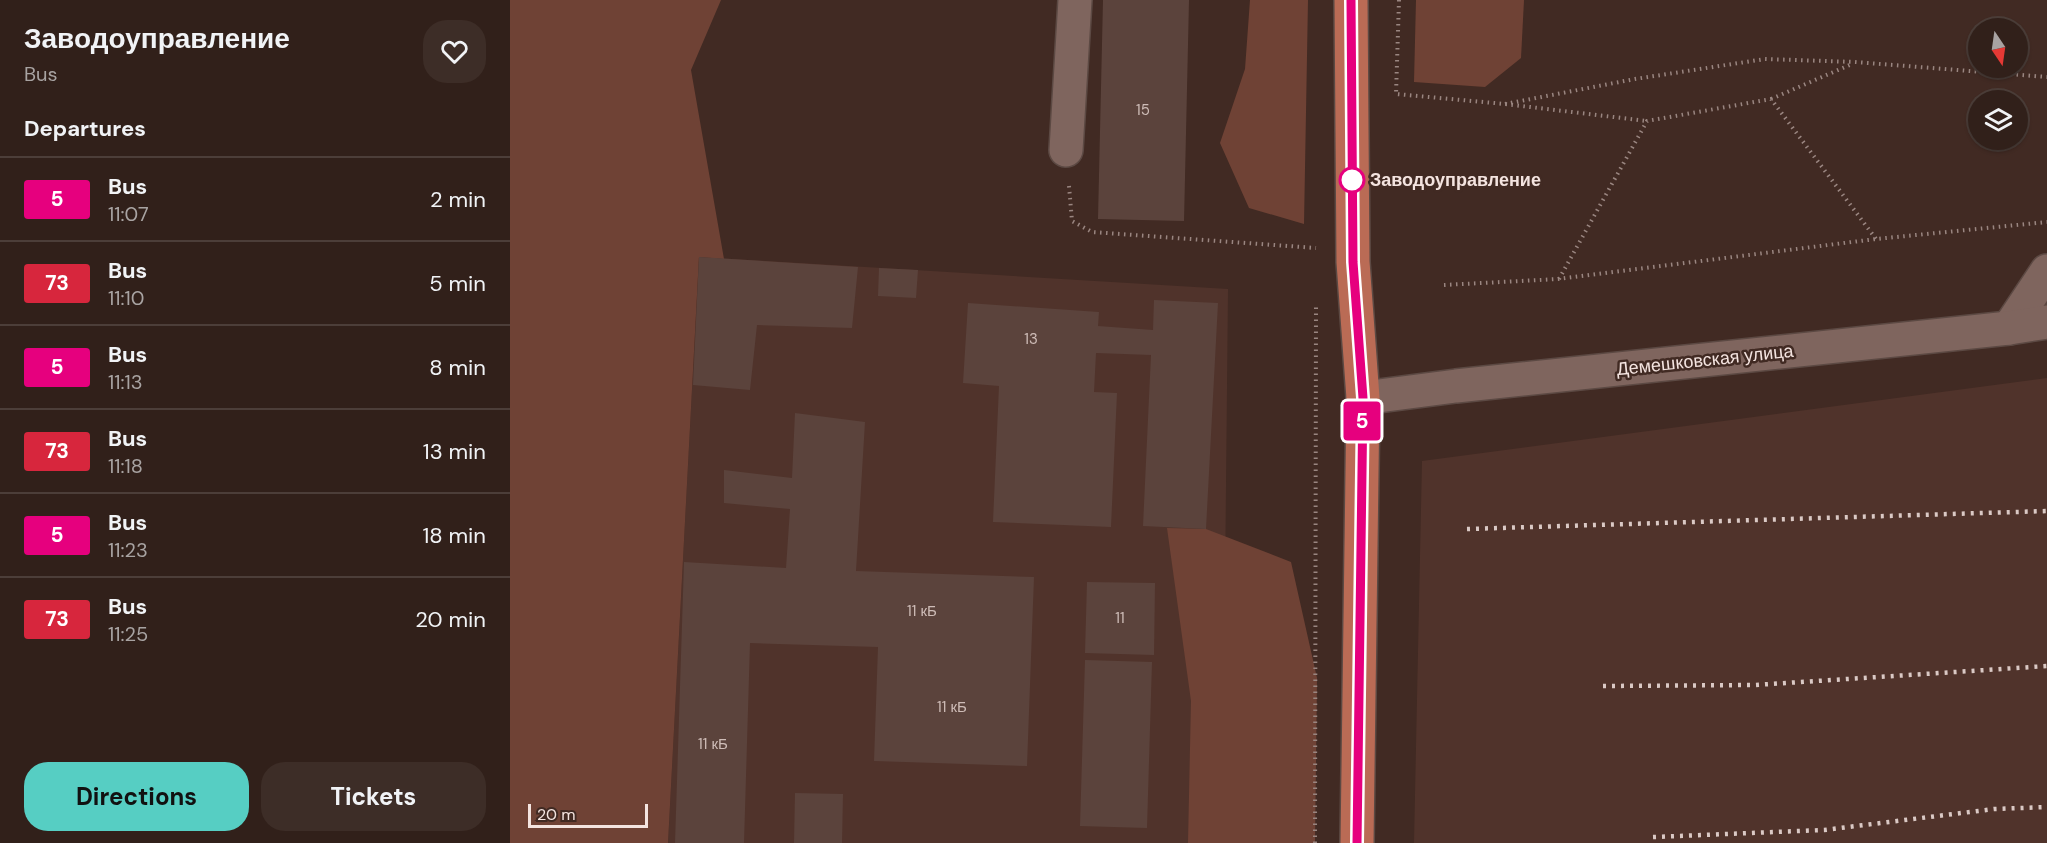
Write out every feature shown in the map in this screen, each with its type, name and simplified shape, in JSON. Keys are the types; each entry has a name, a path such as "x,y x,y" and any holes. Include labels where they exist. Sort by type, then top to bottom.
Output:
{"main road":[{"path":"1351,0 1353,262 1363,398 1357,843"}],"street":[{"path":"1066,150 1075,0"},
{"path":"2009,328 2047,271"},
{"name":"Демешковская улица","path":"1363,398 2047,322"}],"path":[{"path":"1399,0 1396,94 1647,121 1771,99 1855,62"},
{"path":"1505,104 1635,79 1765,59 1855,62 2047,77"},
{"path":"1771,99 1876,239"},
{"path":"1558,279 1647,121"},
{"path":"1066,150 1072,221 1092,232 1317,248"},
{"path":"1444,285 1558,279 1876,239 2047,222"},
{"path":"1317,237 1317,260"},
{"path":"1315,843 1316,296"}],"shaded area":[{"path":"510,0 721,0 691,70 724,259 699,257 668,843 510,843"},
{"path":"1250,0 1308,0 1304,224 1249,208 1220,143 1245,69"},
{"path":"1416,0 1524,0 1521,58 1485,87 1414,82"},
{"path":"699,257 1228,289 1225,583 1210,843 668,843"},
{"path":"2047,378 2047,843 1414,843 1422,461"},
{"path":"1167,528 1206,529 1291,562 1317,678 1315,843 1188,843 1191,701"}],"building":[{"path":"1103,0 1189,0 1184,221 1098,219"},
{"path":"699,257 858,267 852,328 757,325 750,390 693,385"},
{"path":"879,268 918,270 916,298 878,296"},
{"path":"1154,300 1218,303 1206,529 1143,526 1151,355 1096,353 1094,392 1117,393 1111,527 993,522 999,386 963,383 968,303 1099,312 1098,326 1153,330"},
{"path":"795,413 865,422 856,571 1034,577 1027,766 874,761 878,647 750,643 744,843 675,843 684,562 786,568 790,509 724,503 724,470 792,478"},
{"path":"1087,582 1155,583 1154,655 1085,653"},
{"path":"1085,660 1152,662 1147,828 1080,826"},
{"path":"795,793 843,794 842,843 794,843"}],"railway":[{"path":"1467,529 2047,511"},
{"path":"1603,686 1755,685 2047,666"},
{"path":"1653,837 1824,830 1994,809 2047,807"}],"bus line":[{"name":"5","path":"1351,0 1353,262 1363,398 1357,843"}],"place":[{"name":"Заводоуправление","path":"1352,180"}]}
